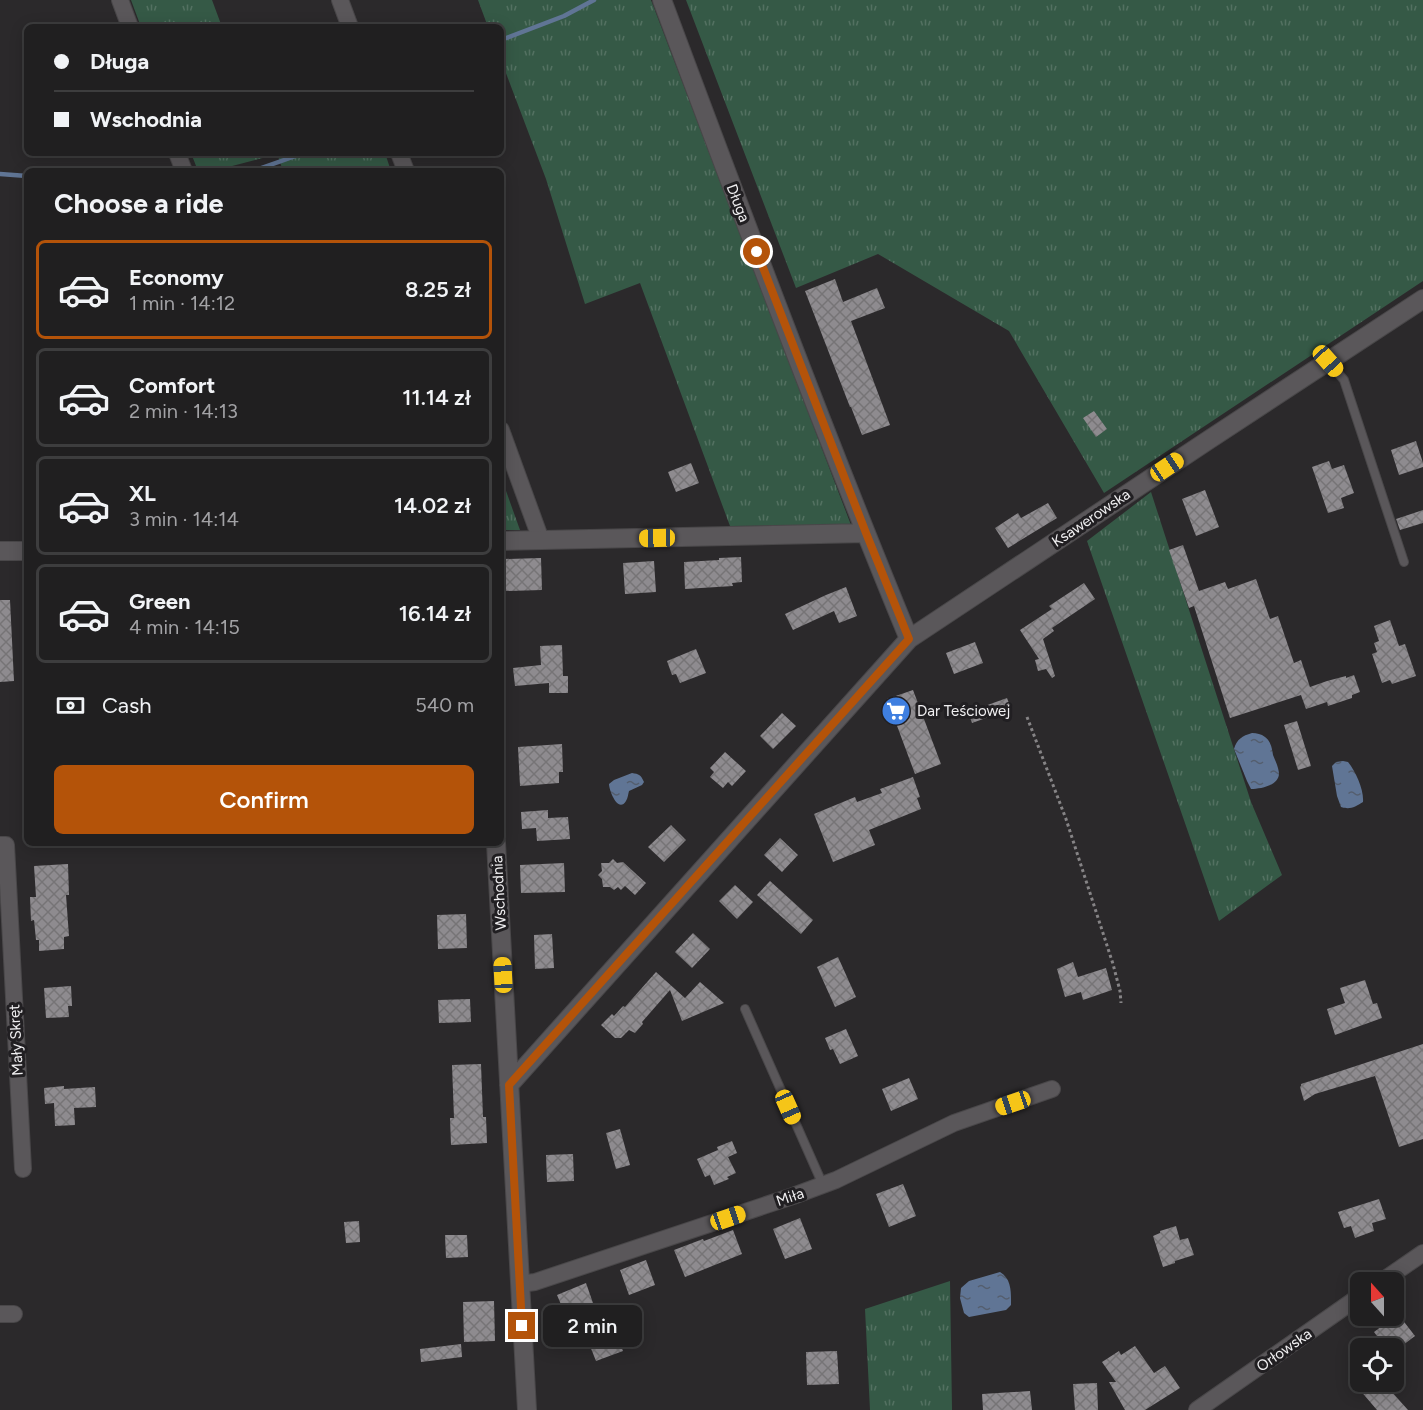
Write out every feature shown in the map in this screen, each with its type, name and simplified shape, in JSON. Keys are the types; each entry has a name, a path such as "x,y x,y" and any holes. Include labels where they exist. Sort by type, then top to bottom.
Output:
{"street":[{"path":"120,0 129,24"},
{"path":"340,0 349,24"},
{"name":"Długa","path":"662,0 744,219 909,639"},
{"name":"Ksawerowska","path":"509,1085 909,639 1423,299"},
{"path":"504,438 541,540"},
{"path":"504,541 866,533"},
{"path":"0,551 24,551"},
{"name":"Mały Skręt","path":"0,845 6,845 23,1169"},
{"name":"Wschodnia","path":"496,846 527,1410"},
{"name":"Miła","path":"520,1284 535,1282 793,1196 823,1185 954,1123 1052,1089"},
{"path":"1395,1272 1423,1253"},
{"name":"Orłowska","path":"1202,1407 1350,1303"}],"lane":[{"path":"1328,361 1344,380 1404,562"},
{"path":"745,1009 823,1185"}],"path":[{"path":"1027,717 1066,819 1113,964 1121,1003"}],"green space":[{"path":"131,0 212,0 221,24 140,24"},
{"path":"478,0 651,0 851,525 730,526 640,283 585,304 546,179 504,68 504,24 487,24"},
{"path":"686,0 1423,0 1423,281 1104,493 1009,331 878,254 796,288"},
{"path":"192,156 270,156 224,168 197,168"},
{"path":"278,156 386,156 390,168 282,168"},
{"path":"504,485 520,530 504,530"},
{"path":"1151,492 1251,802 1282,875 1219,921 1087,541"},
{"path":"950,1281 952,1410 870,1410 865,1309"}],"water":[{"path":"1252,733 1262,735 1269,741 1279,774 1272,784 1251,789 1234,749 1240,738"},
{"path":"1336,762 1348,762 1361,787 1363,802 1355,807 1341,807 1337,796 1332,766"},
{"path":"632,773 640,775 644,782 629,791 626,801 620,805 612,795 609,784"},
{"path":"1000,1272 1009,1282 1011,1305 1006,1310 969,1317 964,1313 960,1298 961,1288 969,1281"}],"building":[{"path":"835,279 843,302 877,288 885,308 851,321 890,425 862,435 805,291"},
{"path":"1094,411 1107,429 1096,437 1083,418"},
{"path":"1416,441 1423,467 1399,475 1391,450"},
{"path":"1329,461 1332,469 1344,465 1354,493 1341,498 1344,508 1328,513 1312,467"},
{"path":"691,463 699,483 676,492 668,472"},
{"path":"1205,490 1219,527 1196,536 1182,499"},
{"path":"1048,503 1057,518 1008,548 995,528 1018,513 1021,518"},
{"path":"1423,510 1423,523 1400,530 1396,519"},
{"path":"1183,545 1199,591 1225,582 1228,589 1256,579 1270,619 1278,616 1294,663 1301,660 1310,687 1354,675 1360,692 1352,695 1352,698 1328,706 1327,702 1306,709 1301,695 1230,718 1194,606 1189,608 1169,550"},
{"path":"741,557 742,582 732,583 733,586 685,589 684,562"},
{"path":"541,558 542,590 504,591 504,559"},
{"path":"654,561 656,592 625,594 623,563"},
{"path":"1084,583 1095,599 1052,628 1054,631 1043,639 1055,676 1052,678 1046,669 1038,671 1035,660 1039,659 1020,630 1052,609 1049,606"},
{"path":"846,587 857,616 839,623 834,611 793,630 785,614"},
{"path":"0,600 10,600 14,681 0,682"},
{"path":"1390,620 1399,646 1405,644 1416,676 1392,684 1390,680 1382,683 1372,654 1377,652 1374,643 1379,641 1374,626"},
{"path":"975,642 983,663 954,674 946,653"},
{"path":"562,645 563,676 568,676 568,693 549,693 549,683 515,686 513,668 541,665 540,646"},
{"path":"696,649 706,673 680,683 676,674 672,675 667,661"},
{"path":"913,690 941,764 915,774 887,699"},
{"path":"1007,698 1011,709 972,723 968,712"},
{"path":"782,713 796,726 773,749 760,736"},
{"path":"1297,721 1311,766 1298,770 1284,725"},
{"path":"562,744 563,772 559,772 559,783 520,786 518,747"},
{"path":"725,752 746,771 732,786 728,782 723,788 710,777 714,772 710,768"},
{"path":"913,777 920,797 917,798 921,809 869,830 875,845 833,862 814,814 855,797 857,802 882,793 880,789"},
{"path":"548,810 548,818 568,817 570,839 537,841 536,828 522,829 521,812"},
{"path":"671,825 686,840 664,862 648,847"},
{"path":"780,838 798,855 782,872 764,855"},
{"path":"613,859 617,863 623,862 646,883 635,895 625,886 621,890 618,887 614,890 610,887 603,887 602,879 598,875 602,871 601,863 609,863"},
{"path":"564,863 565,892 521,893 520,865"},
{"path":"68,864 69,895 66,895 69,936 64,937 64,949 39,951 34,920 31,921 30,897 36,897 34,866"},
{"path":"770,881 813,920 801,934 757,895"},
{"path":"735,885 753,902 737,919 719,901"},
{"path":"466,914 467,948 438,949 437,915"},
{"path":"693,933 710,949 692,968 675,952"},
{"path":"552,934 554,968 535,969 534,935"},
{"path":"838,957 856,997 835,1007 817,967"},
{"path":"1073,962 1078,977 1106,968 1112,990 1083,1000 1081,992 1065,997 1057,969"},
{"path":"656,972 685,998 700,982 724,1003 682,1021 670,990 635,1033 629,1030 621,1038 615,1038 601,1025 612,1014 614,1016 623,1006 625,1007"},
{"path":"1365,980 1373,1004 1377,1003 1382,1018 1335,1035 1327,1009 1345,1003 1340,988"},
{"path":"71,986 72,1006 68,1006 69,1017 46,1018 44,988"},
{"path":"470,999 471,1022 439,1023 438,1000"},
{"path":"846,1029 858,1056 840,1064 825,1038"},
{"path":"1423,1044 1423,1139 1399,1147 1375,1076 1315,1094 1304,1101 1301,1084"},
{"path":"481,1064 483,1117 486,1117 487,1143 451,1145 450,1118 454,1118 452,1065"},
{"path":"909,1078 918,1099 891,1111 882,1089"},
{"path":"64,1086 64,1089 95,1087 96,1107 74,1108 75,1125 55,1126 54,1103 45,1104 44,1088"},
{"path":"620,1129 630,1165 616,1169 606,1133"},
{"path":"732,1141 737,1153 728,1157 736,1173 727,1177 729,1179 714,1185 710,1175 705,1177 697,1159"},
{"path":"573,1154 574,1181 547,1182 546,1155"},
{"path":"903,1184 916,1216 889,1227 876,1194"},
{"path":"1379,1199 1386,1219 1372,1223 1374,1231 1355,1238 1351,1226 1344,1228 1338,1212"},
{"path":"800,1218 812,1249 785,1259 773,1229"},
{"path":"359,1221 360,1242 346,1243 344,1222"},
{"path":"1176,1226 1180,1240 1188,1238 1194,1255 1163,1267 1153,1236"},
{"path":"733,1230 742,1254 685,1277 674,1250"},
{"path":"445,1235 467,1235 468,1257 446,1258"},
{"path":"646,1260 655,1285 629,1295 620,1270"},
{"path":"586,1283 593,1303 565,1314 557,1295"},
{"path":"494,1301 495,1341 464,1342 463,1302"},
{"path":"1404,1322 1415,1336 1404,1344 1404,1338 1378,1338 1374,1332 1382,1326 1404,1326"},
{"path":"613,1326 623,1351 596,1361 586,1336"},
{"path":"461,1344 462,1357 421,1362 420,1349"},
{"path":"1135,1346 1154,1373 1165,1366 1180,1388 1145,1410 1125,1410 1109,1382 1116,1382 1102,1362 1119,1351 1121,1355"},
{"path":"837,1351 839,1384 807,1385 806,1352"},
{"path":"1097,1383 1098,1410 1075,1410 1073,1384"},
{"path":"1030,1391 1032,1410 983,1410 982,1394"},
{"path":"1362,1392 1392,1392 1408,1410 1377,1410"}],"waterway":[{"path":"504,39 564,16 594,0"},
{"path":"262,168 296,156"},
{"path":"0,174 24,176"}],"place":[{"name":"Dar Teściowej","path":"896,711"}],"route":[{"path":"522,1326 509,1085 909,639 757,252"}]}
